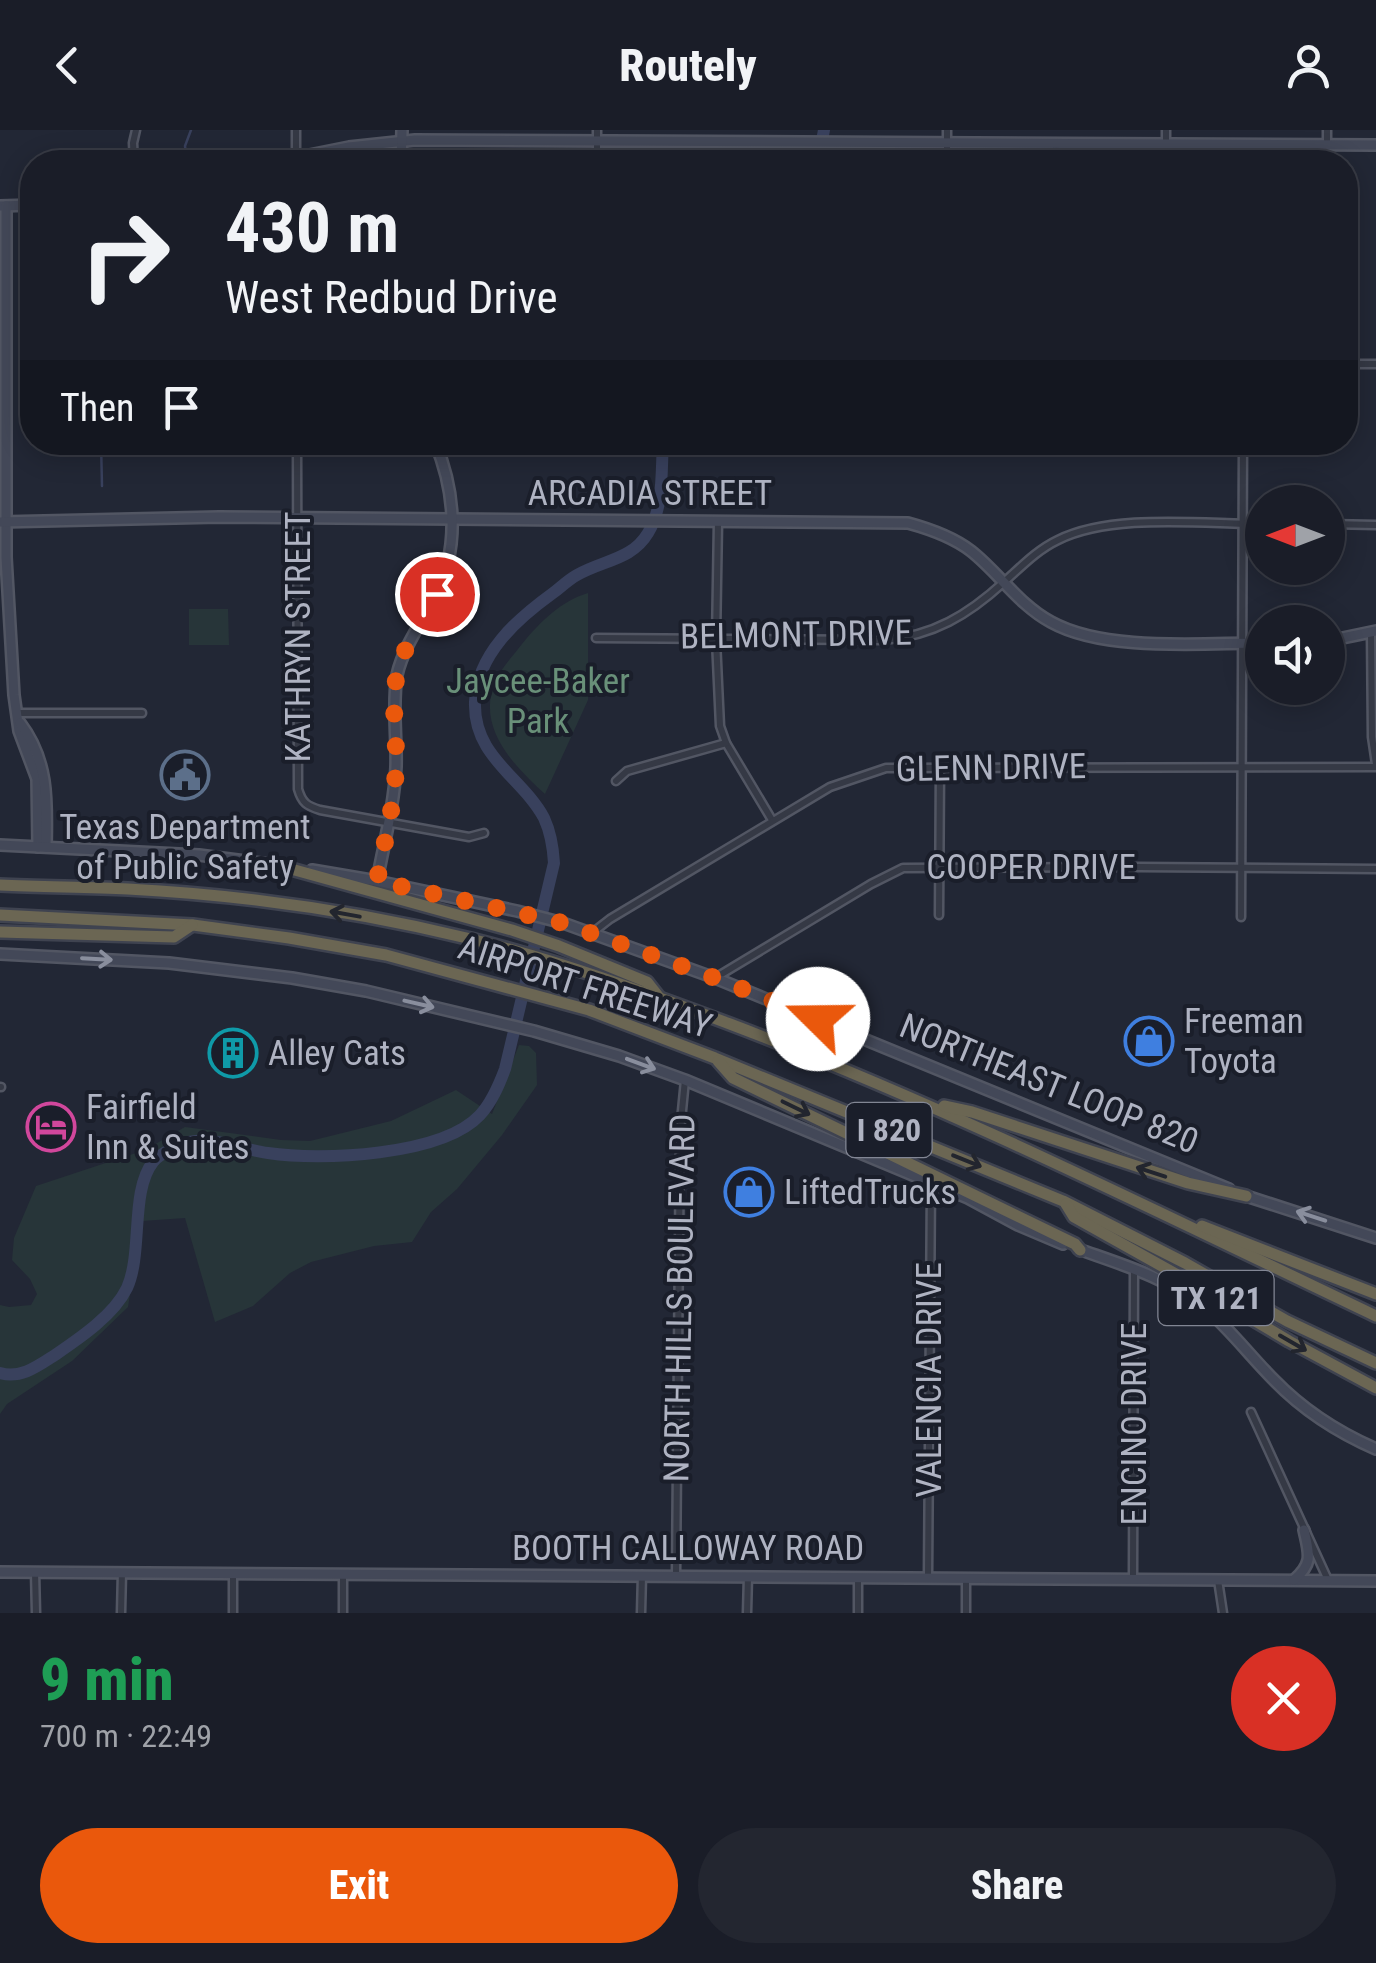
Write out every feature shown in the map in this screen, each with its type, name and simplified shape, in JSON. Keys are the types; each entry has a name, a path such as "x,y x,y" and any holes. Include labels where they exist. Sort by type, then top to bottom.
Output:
{"highway":[{"path":"273,864 559,946 647,982 658,997"},
{"name":"AIRPORT FREEWAY","path":"0,887 130,889 246,899 436,931 554,964 658,997 826,1060 1164,1214 1376,1316"},
{"name":"AIRPORT FREEWAY","path":"0,915 193,925 386,955 589,1010 1064,1201 1074,1217 1376,1388"},
{"path":"0,932 174,937 193,925"},
{"path":"715,1058 734,1078 983,1198 1080,1250"},
{"path":"920,1101 972,1112 1188,1183 1246,1196"},
{"name":"I 820","path":"1064,1201 1376,1363"},
{"name":"I 820","path":"1164,1214 1376,1294"}],"street":[{"path":"947,130 947,150"},
{"path":"1166,130 1166,150"},
{"path":"1326,145 1327,130"},
{"path":"338,150 402,136 597,135 841,143 1376,146"},
{"path":"1056,144 1056,150"},
{"path":"3,206 3,522 17,717 38,757 46,783 42,847"},
{"name":"KATHRYN STREET","path":"297,455 301,800 308,806 388,823 469,837 484,832"},
{"path":"377,881 396,766 398,671 437,594 452,545 446,475 439,455"},
{"path":"1241,917 1243,455"},
{"name":"ARCADIA STREET","path":"3,522 297,517 908,523 957,542 1050,622 1093,638 1141,643 1242,643"},
{"path":"718,520 716,640 720,726 772,821"},
{"name":"BELMONT DRIVE","path":"596,638 904,639 961,618 1038,551 1086,529 1127,523 1243,524"},
{"path":"1345,524 1376,525"},
{"path":"1345,637 1374,631 1372,736 1376,766"},
{"path":"17,717 142,713"},
{"path":"616,781 627,771 726,743"},
{"name":"GLENN DRIVE","path":"591,934 830,787 873,770 902,766 1376,766"},
{"path":"939,915 940,767"},
{"name":"NORTHEAST LOOP 820","path":"0,845 199,855 273,864 377,881 563,923 715,978 1246,1196 1375,1238"},
{"name":"COOPER DRIVE","path":"715,978 903,868 1376,869"},
{"path":"0,954 228,969 366,992 488,1019 619,1056 968,1198 1038,1234 1134,1269 1194,1300 1307,1410 1339,1432 1376,1449"},
{"name":"NORTH HILLS BOULEVARD","path":"676,1576 680,1131 685,1080"},
{"name":"VALENCIA DRIVE","path":"928,1578 931,1183"},
{"name":"ENCINO DRIVE","path":"1134,1269 1134,1579"},
{"path":"1251,1412 1328,1580"},
{"path":"1294,1580 1309,1563 1304,1530"},
{"name":"BOOTH CALLOWAY ROAD","path":"0,1572 1376,1581"},
{"path":"36,1572 36,1613"},
{"path":"121,1613 122,1572"},
{"path":"233,1573 233,1613"},
{"path":"343,1573 343,1613"},
{"path":"641,1613 642,1576"},
{"path":"748,1576 748,1613"},
{"path":"858,1577 858,1613"},
{"path":"966,1578 966,1613"},
{"path":"1218,1580 1223,1613"}],"green space":[{"name":"Jaycee-Baker Park","path":"588,593 588,700 545,794 501,745 490,715 490,699 500,672 536,628 560,607"},
{"path":"189,609 228,609 229,645 189,645"},
{"path":"519,1045 529,1046 536,1053 537,1085 457,1189 431,1212 412,1242 374,1246 311,1262 290,1273 253,1306 215,1322 185,1218 142,1221 128,1307 72,1361 7,1404 0,1414 0,1305 31,1305 37,1294 30,1279 12,1260 14,1238 36,1186 145,1150 185,1127 310,1141 391,1121 456,1090 492,1114"}],"waterway":[{"path":"186,150 191,130"},
{"path":"820,150 824,130"},
{"path":"101,455 102,486"},
{"path":"0,1373 22,1373 42,1363 96,1325 121,1298 132,1274 146,1174 155,1159 172,1148 200,1141 290,1155 379,1152 410,1147 462,1129 488,1105 505,1069 554,863 544,818 482,738 476,721 477,685 491,653 526,614 574,577 625,554 641,542 657,512 662,455"}],"place":[{"name":"Texas Department of Public Safety","path":"185,775"},
{"name":"Freeman Toyota","path":"1149,1041"},
{"name":"Alley Cats","path":"233,1053"},
{"name":"Fairfield Inn & Suites","path":"51,1127"},
{"name":"LiftedTrucks","path":"749,1192"}],"route":[{"path":"437,594 398,671 394,796 377,881 563,923 818,1019"}]}
